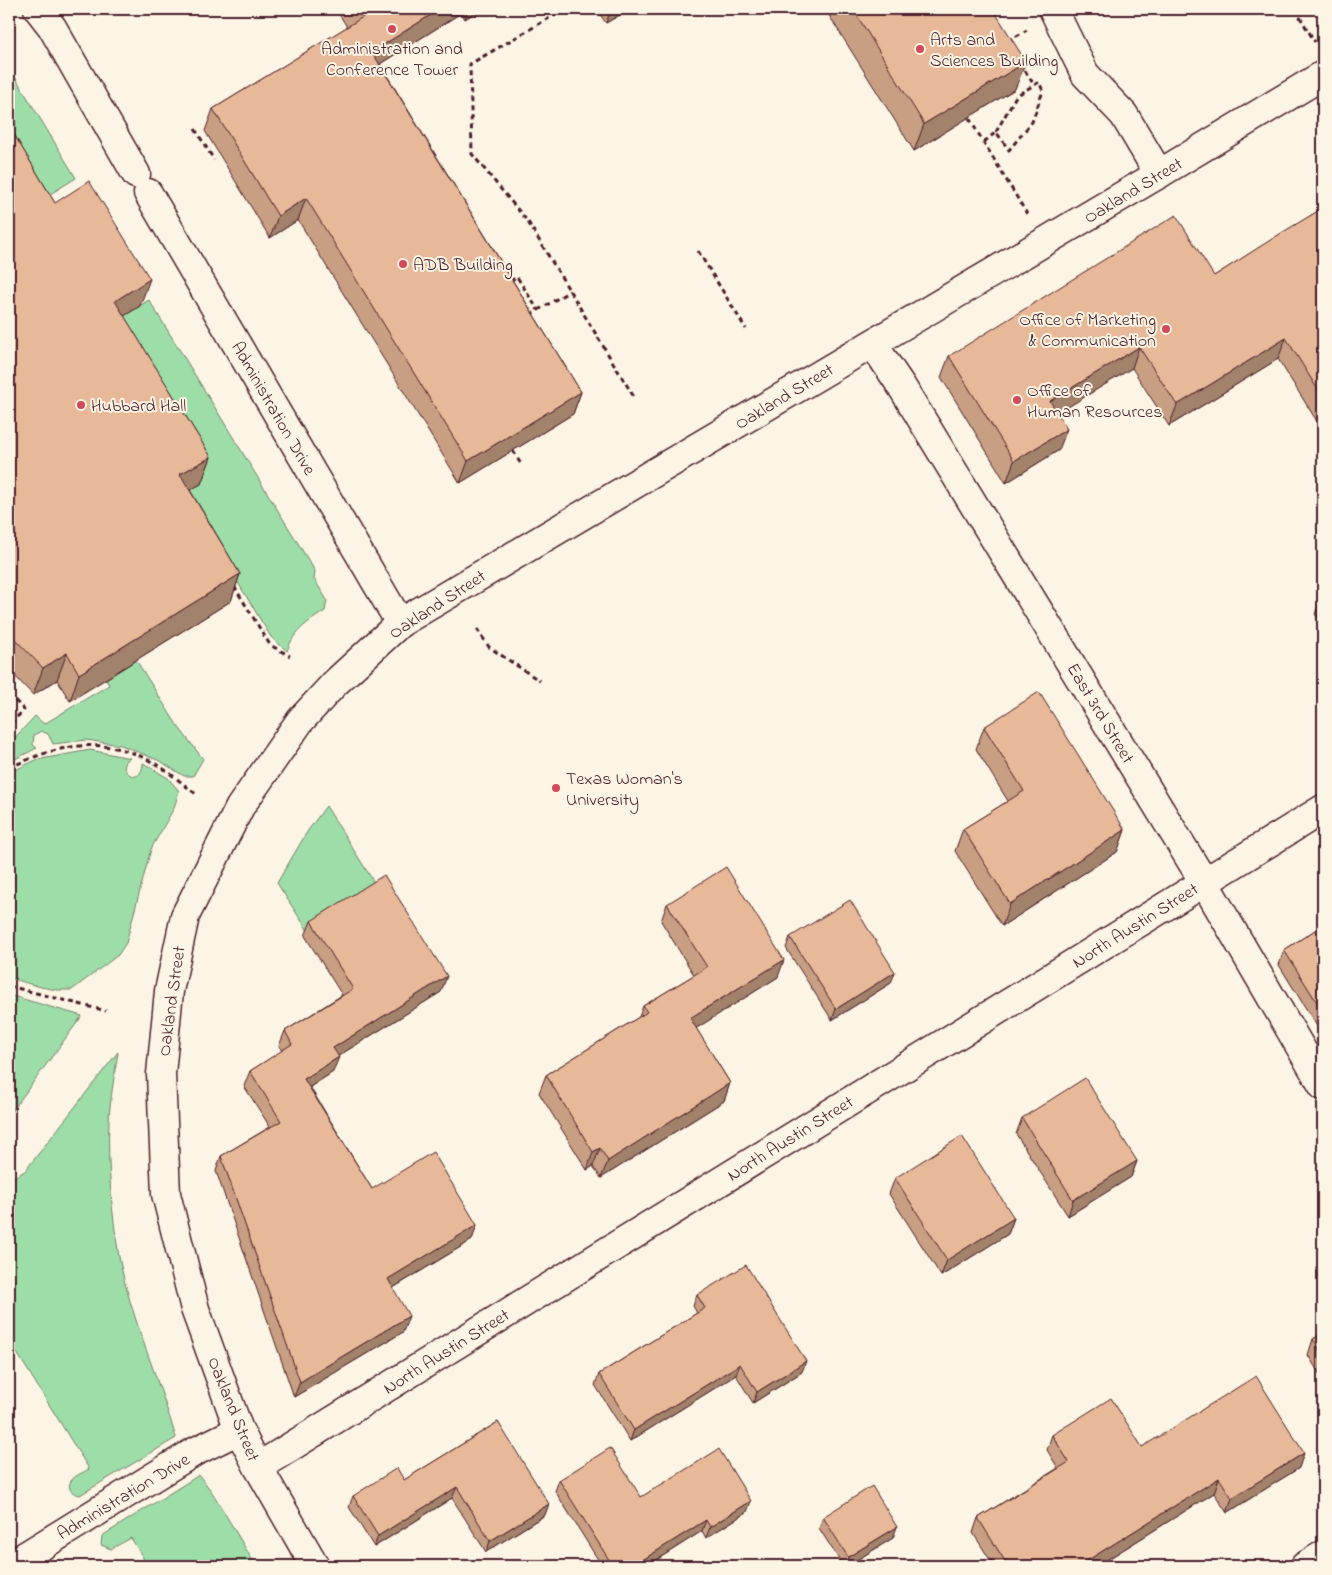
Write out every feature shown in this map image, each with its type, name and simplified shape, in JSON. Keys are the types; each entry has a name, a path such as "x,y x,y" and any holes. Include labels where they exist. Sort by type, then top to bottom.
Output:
{"street":[{"name":"Administration Drive","path":"38,9 52,27 400,623"},
{"path":"1053,9 1084,74 1124,115 1160,174"},
{"name":"Oakland Street","path":"315,1566 239,1430 196,1309 166,1194 161,1074 169,991 186,916 240,807 300,721 335,682 400,623 1160,174 1323,75"},
{"name":"East 3rd Street","path":"873,344 902,387 1204,882 1323,1086"},
{"name":"North Austin Street","path":"258,1467 1323,808"},
{"name":"Administration Drive","path":"9,1566 194,1452 239,1430"},
{"path":"1305,1566 1323,1555"}],"path":[{"path":"565,9 470,64 472,154 528,222 634,397"},
{"path":"1295,9 1314,42"},
{"path":"1012,49 1008,42 1014,38"},
{"path":"1017,56 1034,85"},
{"path":"984,142 996,132 1016,96 1040,82 1043,91 1032,122 1009,150 996,132"},
{"path":"969,118 1021,204"},
{"path":"195,129 214,160"},
{"path":"698,250 746,329"},
{"path":"503,285 517,277 538,310"},
{"path":"524,319 570,291"},
{"path":"513,451 522,466"},
{"path":"228,578 270,645 290,656"},
{"path":"477,629 489,648 540,681"},
{"path":"9,694 24,710 9,725"},
{"path":"9,768 35,755 57,749 76,745 98,746 119,749 141,756 160,766 196,794"},
{"path":"9,986 106,1011"}],"green space":[{"path":"9,67 76,178 31,206 9,169"},
{"path":"149,300 315,571 314,579 327,600 325,611 307,623 298,632 287,651 271,637 184,494 105,327"},
{"path":"136,660 177,725 203,759 193,776 184,776 160,761 121,745 86,740 53,744 48,734 41,731 34,735 33,745 37,748 9,762 9,744 35,716 44,724 109,685 106,679"},
{"path":"90,750 130,758 126,761 124,768 133,776 139,775 143,763 168,778 179,791 174,808 151,849 126,943 118,955 72,990 57,990 9,978 9,773 36,760"},
{"path":"326,806 377,887 308,931 277,883 307,832"},
{"path":"9,995 82,1016 9,1115"},
{"path":"118,1052 109,1120 112,1207 116,1241 124,1280 138,1326 176,1438 80,1495 70,1489 70,1482 76,1476 89,1469 9,1340 9,1180 25,1171"},
{"path":"199,1475 212,1492 256,1566 148,1566 131,1538 111,1549 101,1545 102,1536"}],"building":[{"name":"ADB Building","path":"358,9 440,9 372,52 581,392 468,461 306,198 278,216 213,109 363,17"},
{"name":"Arts and Sciences Building","path":"853,9 993,9 1026,62 924,124"},
{"name":"Hubbard Hall","path":"9,126 55,203 89,181 150,279 115,301 211,457 180,474 240,574 79,674 67,653 43,668 9,633"},
{"path":"1323,208 1323,398 1286,338 1177,405 1139,347 1050,401 1067,429 1014,461 949,356 1176,215 1214,276"},
{"path":"1039,692 1125,830 1010,904 963,829 1024,791 984,727"},
{"path":"726,867 784,960 690,1018 730,1083 608,1161 600,1148 593,1152 546,1075 647,1012 643,1006 707,967 667,904"},
{"path":"384,875 447,976 333,1048 339,1057 304,1079 372,1189 433,1152 477,1225 388,1279 409,1316 300,1382 221,1156 281,1121 250,1071 292,1044 285,1031 353,989 311,921"},
{"path":"850,900 895,972 836,1009 790,937"},
{"path":"1323,925 1323,1012 1284,950"},
{"path":"1085,1078 1137,1161 1073,1200 1022,1118"},
{"path":"962,1136 1014,1218 947,1260 895,1178"},
{"path":"746,1265 806,1361 757,1392 740,1364 634,1430 599,1374 705,1308 697,1295"},
{"path":"1323,1333 1323,1355 1313,1339"},
{"path":"1256,1376 1304,1453 1232,1498 1219,1478 1085,1562 1088,1566 1008,1566 978,1518 1069,1462 1052,1435 1111,1398 1142,1447"},
{"path":"498,1422 549,1504 490,1541 457,1487 378,1536 353,1496 397,1468 404,1480"},
{"path":"610,1448 641,1497 719,1449 751,1501 710,1527 706,1520 633,1566 613,1566 559,1480"},
{"path":"872,1486 897,1527 848,1557 823,1517"}],"place":[{"name":"Administration and Conference Tower","path":"392,29"},
{"name":"Arts and Sciences Building","path":"920,49"},
{"name":"ADB Building","path":"403,264"},
{"name":"Office of Marketing & Communication","path":"1166,329"},
{"name":"Office of Human Resources","path":"1017,400"},
{"name":"Hubbard Hall","path":"81,405"},
{"name":"Texas Woman's University","path":"556,788"}]}
